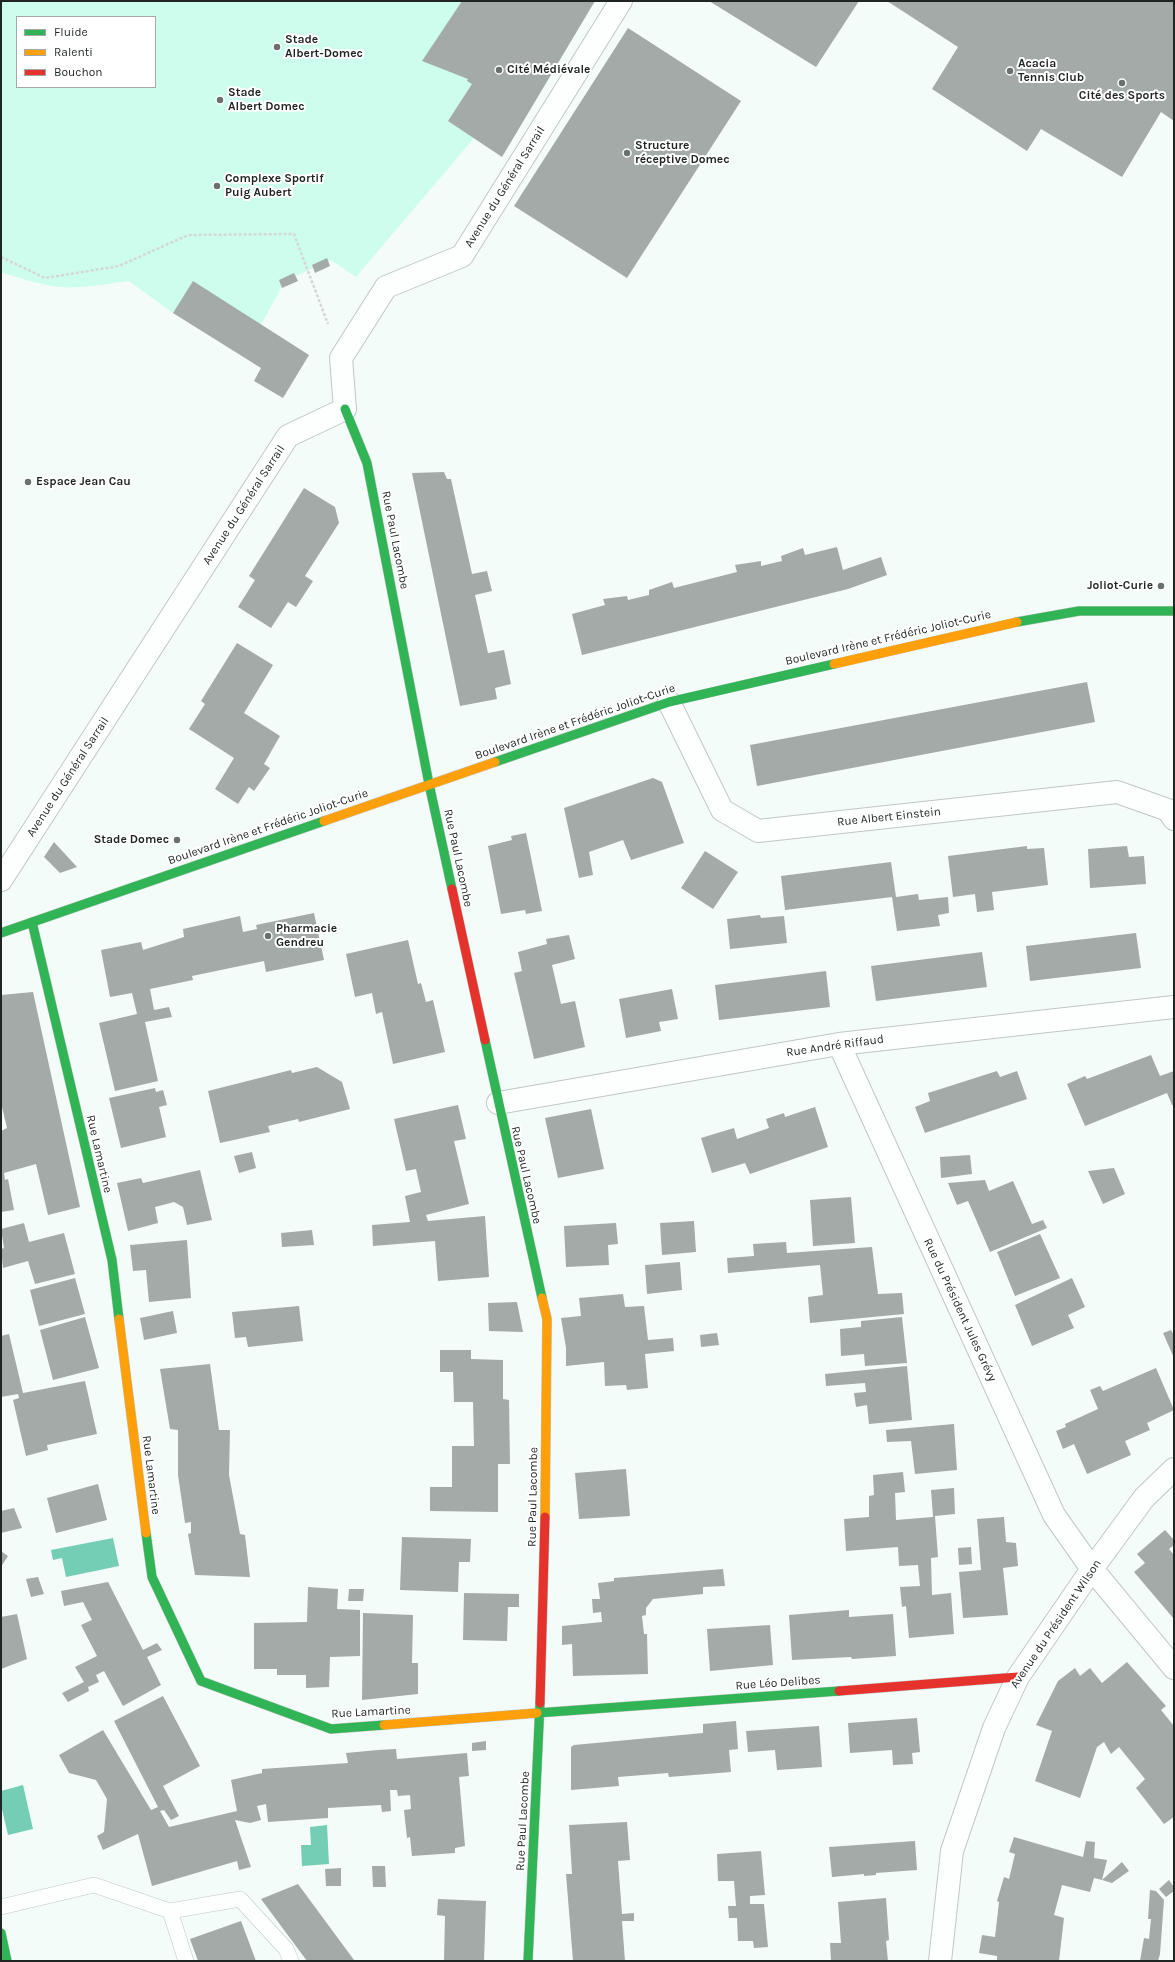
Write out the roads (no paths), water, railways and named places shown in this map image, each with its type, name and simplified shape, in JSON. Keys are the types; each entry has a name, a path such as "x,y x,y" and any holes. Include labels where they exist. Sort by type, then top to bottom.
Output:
{"street":[{"name":"Avenue du Général Sarrail","path":"1,880 288,436 345,409 341,358 386,287 462,256 621,1"},
{"name":"Rue Paul Lacombe","path":"345,409 367,463 429,784 498,1103 547,1319 545,1528 540,1713 528,1961"},
{"name":"Boulevard Irène et Frédéric Joliot-Curie","path":"1,933 669,702 1001,625 1079,611 1174,611"},
{"name":"Rue Albert Einstein","path":"669,702 722,810 758,831 1117,792 1168,810 1174,819"},
{"name":"Rue Lamartine","path":"32,922 112,1260 152,1577 201,1681 331,1729 540,1713"},
{"name":"Rue André Riffaud","path":"498,1103 839,1044 1174,1007"},
{"name":"Rue du Président Jules Grévy","path":"839,1044 1054,1515 1092,1569 1174,1668"},
{"name":"Avenue du Président Wilson","path":"940,1961 952,1851 994,1728 1018,1677 1092,1569 1144,1498 1174,1469"},
{"name":"Rue Léo Delibes","path":"540,1713 1018,1677"},
{"path":"1,1933 6,1961"}],"lane":[{"path":"1,1907 94,1885 170,1911 240,1899 286,1949 291,1961"},
{"path":"170,1911 186,1961"}],"place":[{"name":"Stade Albert-Domec","path":"277,47"},
{"name":"Cité Médiévale","path":"499,70"},
{"name":"Acacia Tennis Club","path":"1010,71"},
{"name":"Cité des Sports","path":"1122,83"},
{"name":"Stade Albert Domec","path":"220,100"},
{"name":"Structure réceptive Domec","path":"627,153"},
{"name":"Complexe Sportif Puig Aubert","path":"217,186"},
{"name":"Espace Jean Cau","path":"28,482"},
{"name":"Joliot-Curie","path":"1161,586"},
{"name":"Stade Domec","path":"177,840"},
{"name":"Pharmacie Gendreu","path":"268,936"}]}
